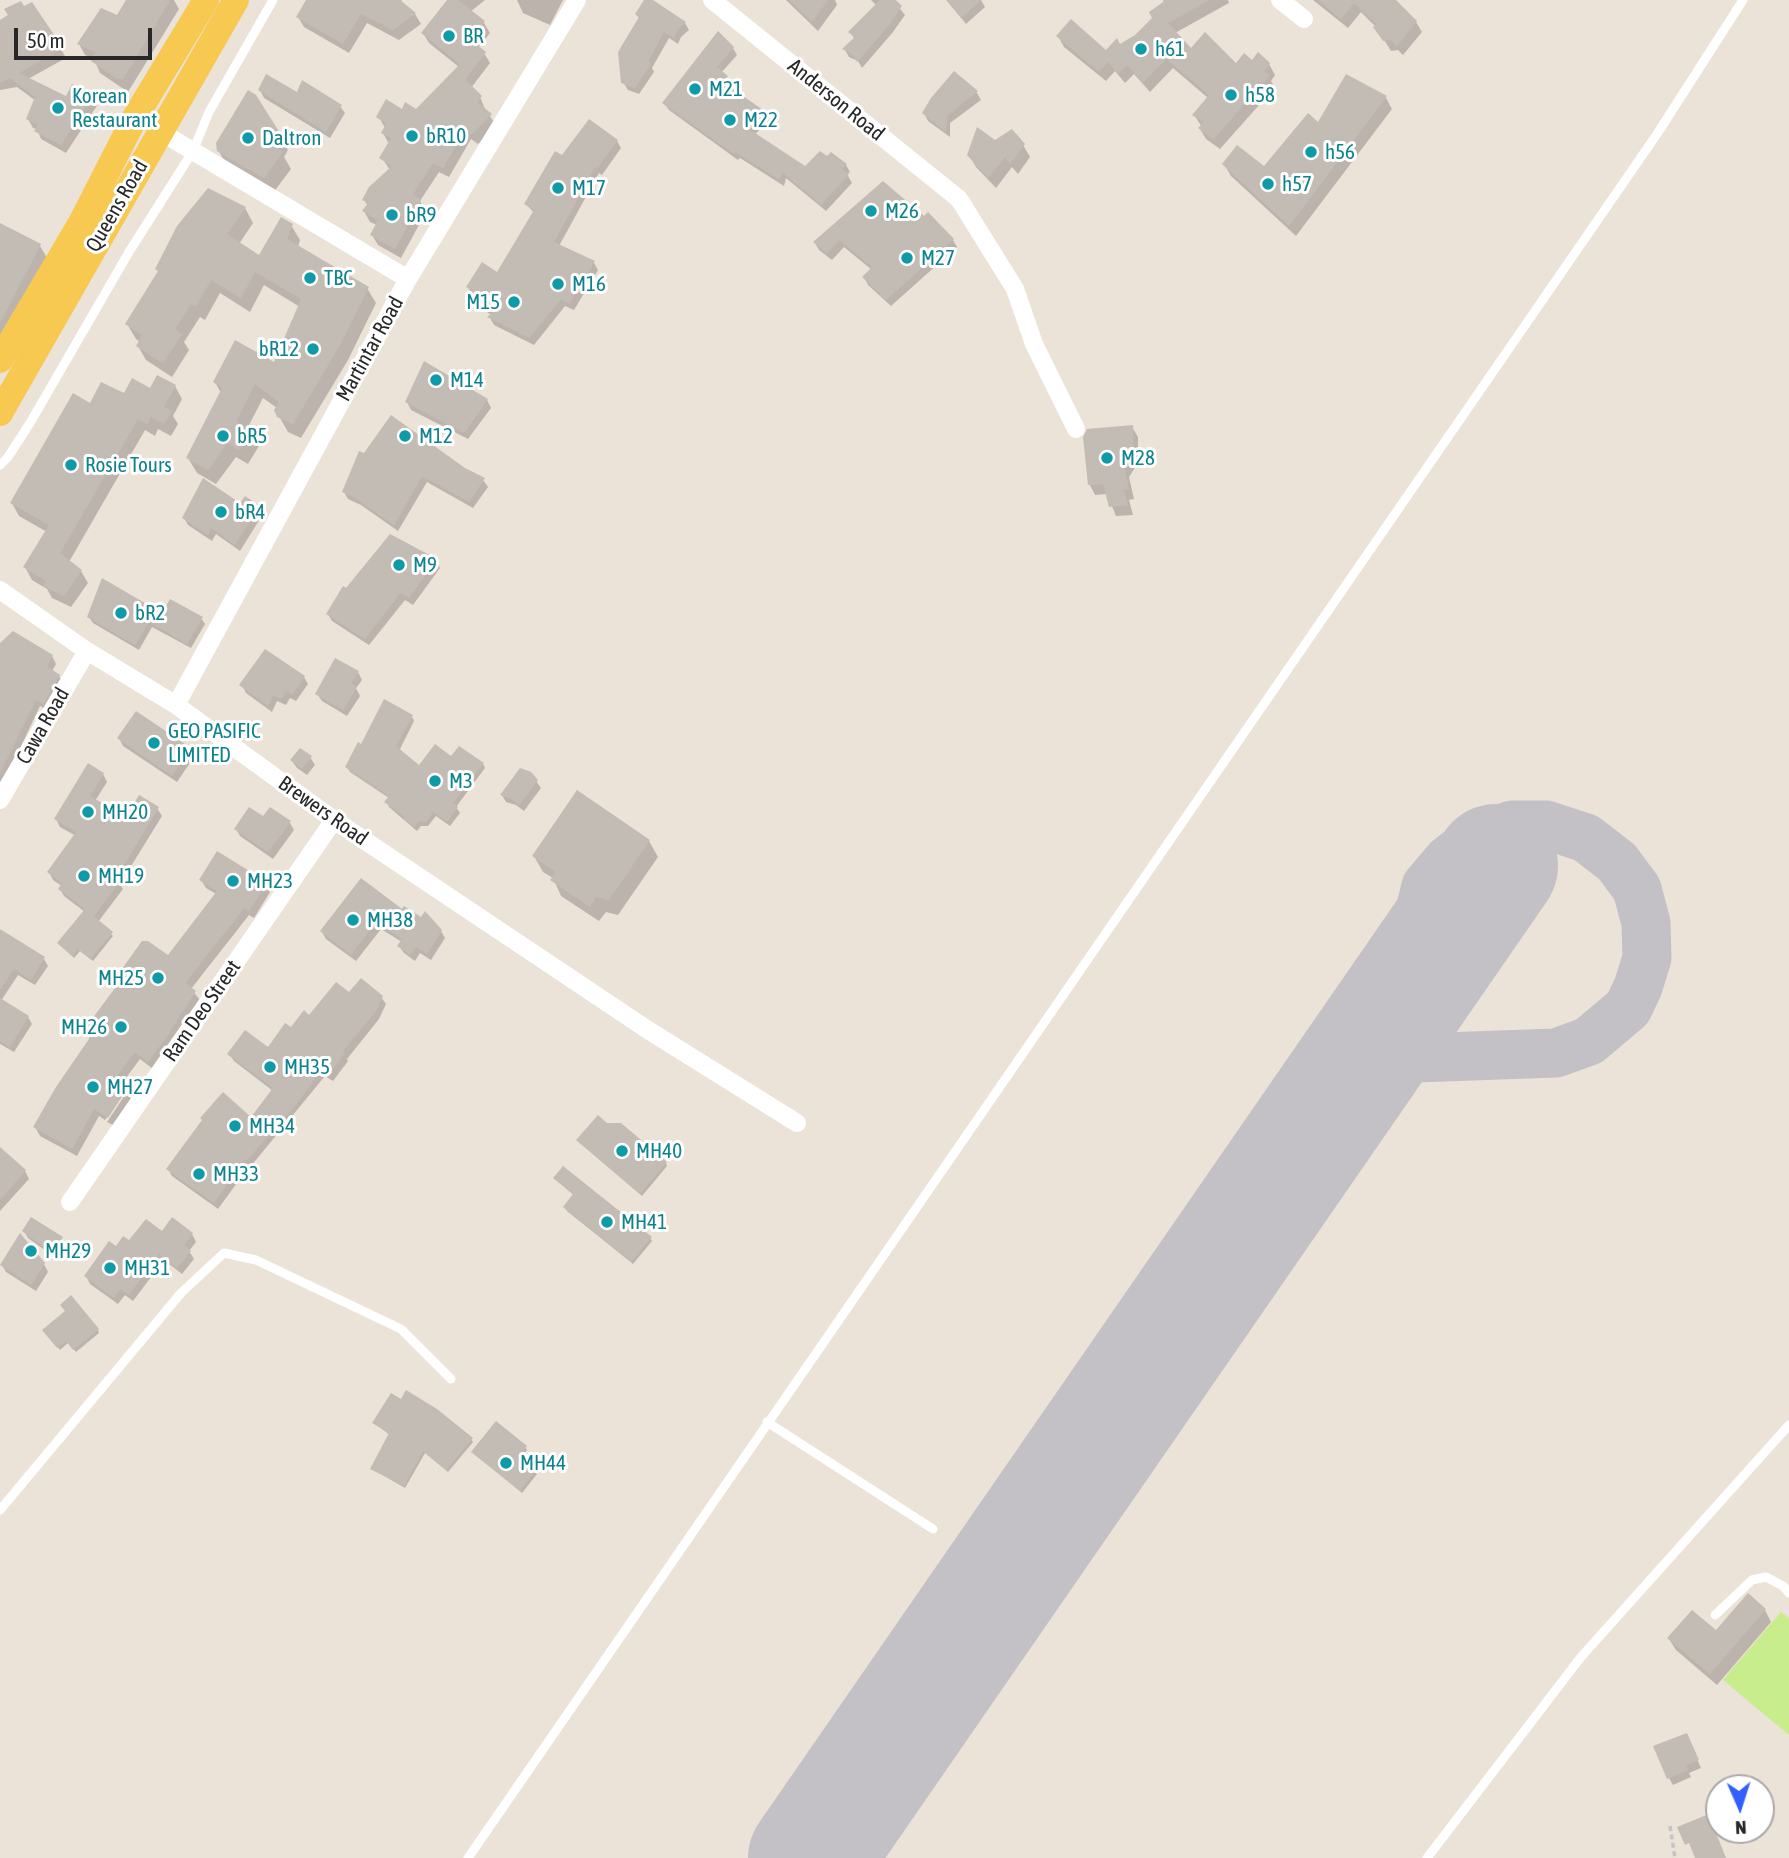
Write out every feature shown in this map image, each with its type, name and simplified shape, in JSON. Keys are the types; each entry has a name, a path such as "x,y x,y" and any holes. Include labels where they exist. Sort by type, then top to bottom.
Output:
{"main road":[{"name":"Queens Road","path":"0,360 82,221 134,118 205,0"},
{"name":"Queens Road","path":"0,413 236,0"}],"street":[{"name":"Martintar Road","path":"176,705 408,279 577,0"},
{"name":"Anderson Road","path":"712,0 959,199 1015,289 1034,344 1076,429"},
{"path":"1280,0 1304,19"},
{"path":"159,131 408,279"},
{"name":"Brewers Road","path":"0,590 87,651 176,705 334,820 648,1030 797,1124"},
{"name":"Cawa Road","path":"0,800 87,651"},
{"name":"Ram Deo Street","path":"70,1202 334,820"}],"lane":[{"path":"0,465 30,423 129,252 193,151 209,111 273,0"},
{"path":"468,1858 1649,146 1743,0"},
{"path":"0,1510 181,1293 224,1253 256,1260 401,1329 451,1379"},
{"path":"767,1422 933,1529"},
{"path":"1427,1858 1581,1657 1789,1424"},
{"path":"1715,1615 1752,1580 1766,1577 1783,1586 1789,1593"}],"path":[{"path":"1670,1825 1675,1858"}],"green space":[{"path":"1781,1612 1789,1618 1789,1735 1723,1680"}],"building":[{"path":"126,0 170,0 123,79 117,79 91,61 95,52 77,44 101,8 117,15"},
{"path":"306,0 400,0 416,13 393,30 361,14 343,44 296,17"},
{"path":"447,0 458,0 485,21 471,40 486,52 465,79 482,96 477,102 492,114 471,135 465,130 443,168 433,163 413,194 421,200 395,249 370,235 378,220 362,211 368,203 362,200 369,187 392,166 379,158 391,138 381,133 386,124 376,117 386,99 402,109 405,102 416,109 460,64 421,33"},
{"path":"644,0 653,0 686,22 678,29 674,38 664,32 648,62 651,64 635,88 621,83 618,52 639,17 635,14"},
{"path":"789,0 828,0 812,22"},
{"path":"880,0 896,0 902,6 857,62 852,54 842,49 855,37 848,32"},
{"path":"946,0 981,0 961,18"},
{"path":"1166,0 1209,0 1168,23 1191,48 1205,32 1236,63 1244,53 1252,60 1258,52 1270,63 1264,72 1270,75 1213,140 1198,128 1204,122 1192,115 1209,95 1166,59 1143,83 1127,65 1118,74 1108,62 1099,72 1056,36 1071,19 1106,50 1117,38 1120,44 1135,35 1152,18 1149,12"},
{"path":"1318,0 1396,0 1417,21 1397,46 1391,40 1383,41 1373,27 1376,24 1354,3 1341,19"},
{"path":"21,1 24,6 32,2 63,48 19,73 66,96 72,84 94,93 61,145 34,131 38,125 26,119 35,97 10,78 0,83 0,20 8,15 4,9"},
{"path":"718,31 734,47 717,67 728,76 723,82 766,112 749,129 805,166 820,151 827,156 831,152 847,164 842,169 849,174 821,205 782,172 780,180 735,152 734,154 662,103"},
{"path":"954,71 978,91 947,116 946,132 922,113"},
{"path":"266,74 297,92 302,80 342,105 326,132 258,90"},
{"path":"1346,74 1387,96 1289,226 1222,164 1237,145 1264,166 1308,113 1318,122"},
{"name":"Daltron","path":"248,90 256,95 280,133 273,145 283,152 264,178 217,151 216,143"},
{"path":"589,119 618,140 597,168 595,167 554,242 595,261 569,304 561,299 529,338 487,317 494,311 482,305 486,299 466,287 482,262 497,272 534,210 524,204 555,151 562,155"},
{"path":"977,127 995,140 1012,129 1025,144 1010,164 1005,157 988,178 967,155"},
{"path":"883,181 924,216 928,212 954,239 886,300 862,277 872,267 839,240 827,254 813,242"},
{"path":"208,188 246,207 227,234 259,255 281,217 293,224 287,239 369,287 340,345 293,424 277,417 274,410 279,402 255,384 236,422 252,430 239,450 227,443 208,470 186,458 222,388 213,382 235,340 274,362 301,299 255,272 241,298 211,280 196,306 191,304 175,329 182,334 163,363 136,346 142,335 125,324 158,271 155,269 177,226"},
{"path":"0,223 41,244 0,323"},
{"name":"M14","path":"424,361 488,399 464,433 405,402"},
{"name":"Rosie Tours","path":"157,375 176,385 164,407 172,411 164,424 151,417 147,424 138,419 60,553 82,570 64,596 43,586 46,581 23,567 49,525 10,503 73,393 90,403 101,382 124,393 132,378 150,388"},
{"path":"391,415 465,468 485,478 469,502 422,476 394,525 342,492 359,451 364,453"},
{"name":"M28","path":"1133,425 1133,452 1124,466 1129,489 1124,490 1128,505 1109,507 1103,484 1088,485 1083,437 1087,429"},
{"name":"bR4","path":"203,478 240,503 245,496 260,506 235,545 211,528 208,535 182,518"},
{"path":"390,534 437,559 409,598 400,593 365,639 326,614 343,586 346,588"},
{"name":"bR2","path":"102,578 162,613 170,599 203,617 187,644 149,622 135,645 87,617"},
{"path":"13,631 53,655 47,666 60,675 43,704 36,700 0,773 0,643"},
{"path":"265,649 305,676 292,695 286,691 281,699 273,695 268,706 239,685"},
{"path":"335,658 359,671 351,683 357,687 343,710 315,694"},
{"path":"384,699 413,715 396,746 419,765 435,744 451,756 459,746 484,763 453,803 458,807 447,822 433,812 426,822 419,821 414,827 384,802 389,796 345,767 358,742 361,744"},
{"name":"GEO PASIFIC LIMITED","path":"136,711 191,748 172,776 117,738"},
{"path":"300,748 312,756 302,769 290,760"},
{"path":"88,763 104,773 90,796 126,817 139,795 159,807 116,878 120,881 94,916 58,889 62,883 47,872 76,832 54,819"},
{"path":"520,768 531,772 538,780 519,805 500,795"},
{"path":"577,790 650,840 609,900 596,897 590,907 550,880 556,872 532,856"},
{"path":"249,807 263,816 270,807 291,821 268,852 234,829"},
{"path":"217,851 267,882 249,911 244,908 185,983 196,991 167,1036 148,1062 135,1052 114,1080 127,1089 108,1118 94,1109 72,1149 33,1127 56,1087 91,1036 83,1031 124,976 119,973 142,941 148,941 168,955 217,891 199,880"},
{"path":"361,878 402,909 404,906 421,917 425,911 442,930 427,954 416,947 410,955 397,946 402,939 376,922 351,955 320,931"},
{"path":"85,909 113,932 90,959 78,949 72,956 57,943"},
{"path":"0,929 45,957 31,980 14,969 0,990"},
{"path":"361,978 383,996 376,1011 343,1051 345,1052 329,1075 321,1070 295,1106 247,1160 245,1159 214,1203 166,1169 202,1120 200,1118 223,1092 251,1117 273,1088 227,1054 245,1030 268,1047 285,1023 291,1027 304,1010 309,1015 336,982 349,992"},
{"path":"0,998 29,1016 10,1047 0,1041"},
{"name":"MH40","path":"598,1115 607,1123 621,1123 667,1162 640,1194 576,1140"},
{"path":"0,1147 26,1170 0,1200"},
{"name":"MH41","path":"563,1166 652,1237 631,1262 563,1207 573,1194 553,1178"},
{"path":"31,1217 63,1237 52,1253 22,1231"},
{"path":"172,1217 193,1233 184,1245 191,1251 177,1268 159,1254 129,1295 120,1289 114,1298 84,1276 109,1241 116,1246 123,1236 129,1240 146,1219 162,1231"},
{"path":"20,1233 45,1263 31,1285 0,1265"},
{"path":"71,1295 99,1329 73,1350 66,1341 57,1348 42,1330 65,1311 60,1305"},
{"path":"406,1390 437,1409 473,1438 446,1470 423,1451 404,1486 370,1469 389,1433 372,1423 391,1393 401,1399"},
{"name":"MH44","path":"496,1421 527,1446 519,1456 536,1470 520,1491 471,1452"},
{"path":"1748,1593 1766,1609 1710,1674 1667,1638 1692,1610 1716,1630"},
{"path":"1687,1733 1699,1760 1686,1765 1688,1770 1667,1779 1653,1746"},
{"path":"1705,1816 1705,1844 1721,1844 1726,1858 1695,1858 1689,1843 1685,1845 1677,1827"}],"taxiway":[{"path":"1337,1096 1377,1071 1416,1058 1556,1053 1589,1041 1628,1008 1638,987 1647,958 1646,923 1637,889 1617,862 1586,838 1546,825 1512,825 1477,838 1449,859 1426,886 1419,915 1418,943 1423,971"}],"runway":[{"path":"810,1858 1496,866"}],"place":[{"name":"BR","path":"449,36"},
{"name":"h61","path":"1141,49"},
{"name":"M21","path":"695,89"},
{"name":"h58","path":"1231,95"},
{"name":"Korean Restaurant","path":"58,108"},
{"name":"M22","path":"730,120"},
{"name":"bR10","path":"412,136"},
{"name":"Daltron","path":"248,138"},
{"name":"h56","path":"1311,152"},
{"name":"h57","path":"1268,184"},
{"name":"M17","path":"558,188"},
{"name":"M26","path":"871,211"},
{"name":"bR9","path":"392,215"},
{"name":"M27","path":"907,258"},
{"name":"TBC","path":"310,278"},
{"name":"M16","path":"558,284"},
{"name":"M15","path":"514,302"},
{"name":"bR12","path":"313,349"},
{"name":"M14","path":"436,380"},
{"name":"bR5","path":"223,436"},
{"name":"M12","path":"405,436"},
{"name":"M28","path":"1107,458"},
{"name":"Rosie Tours","path":"71,465"},
{"name":"bR4","path":"221,512"},
{"name":"M9","path":"399,565"},
{"name":"bR2","path":"121,613"},
{"name":"GEO PASIFIC LIMITED","path":"154,743"},
{"name":"M3","path":"435,781"},
{"name":"MH20","path":"88,812"},
{"name":"MH19","path":"84,876"},
{"name":"MH23","path":"233,881"},
{"name":"MH38","path":"353,920"},
{"name":"MH25","path":"158,978"},
{"name":"MH26","path":"121,1027"},
{"name":"MH35","path":"270,1067"},
{"name":"MH27","path":"93,1087"},
{"name":"MH34","path":"235,1126"},
{"name":"MH40","path":"622,1151"},
{"name":"MH33","path":"199,1174"},
{"name":"MH41","path":"607,1222"},
{"name":"MH29","path":"31,1251"},
{"name":"MH31","path":"110,1268"},
{"name":"MH44","path":"506,1463"}]}
